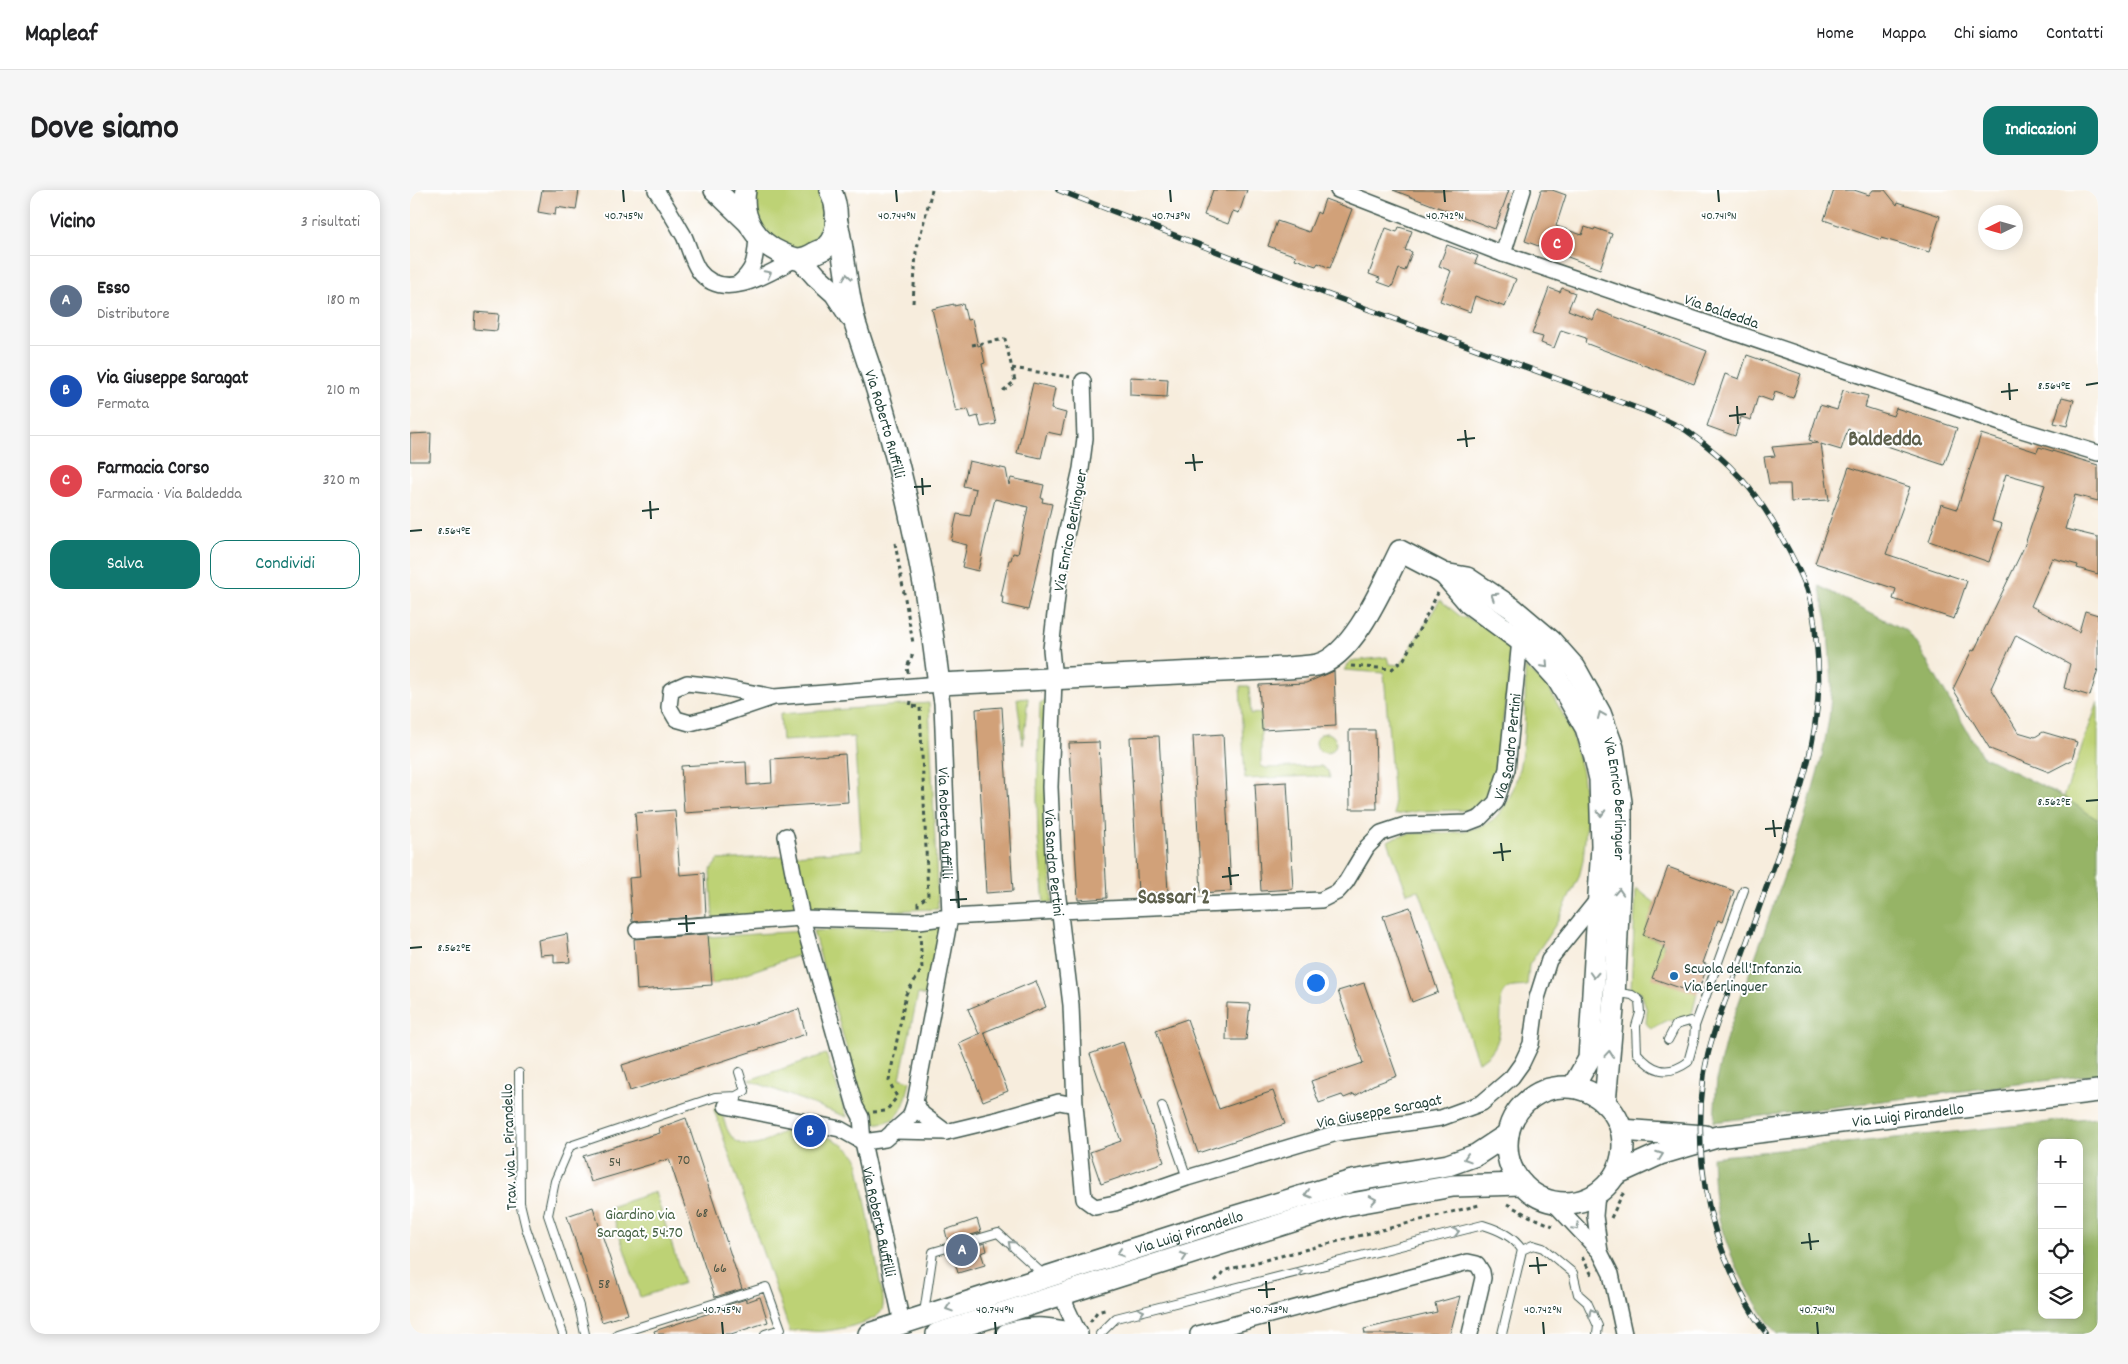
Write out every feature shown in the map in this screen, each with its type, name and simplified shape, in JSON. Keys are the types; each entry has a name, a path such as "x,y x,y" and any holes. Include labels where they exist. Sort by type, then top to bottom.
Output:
{"street":[{"path":"656,190 684,237 698,269 708,281 723,286 762,278 826,247 834,235 836,218"},
{"path":"715,190 766,245 798,259"},
{"path":"738,284 750,273 755,261 753,230 744,206 745,190"},
{"name":"Via Roberto Ruffilli","path":"830,190 835,204 836,218 843,243 856,324 884,414 918,548 940,691 950,917 915,1102 910,1117 885,1139 863,1142 902,1324"},
{"name":"Via Baldedda","path":"1338,190 1503,254 2002,423 2098,453"},
{"path":"1503,254 1524,190"},
{"name":"Via Roberto Ruffilli","path":"798,259 835,293 856,324"},
{"name":"Via Enrico Berlinguer","path":"1083,381 1085,438 1056,595 1051,649 1054,679 1286,668 1318,664 1342,651 1365,618 1400,551 1444,574 1469,603 1520,640 1557,678 1571,699 1589,737 1600,779 1602,846 1589,1060 1573,1087"},
{"name":"Via Enrico Berlinguer","path":"1444,574 1468,575 1512,608 1551,641 1575,668 1600,713 1610,739 1621,802 1622,850 1614,997 1605,1103"},
{"name":"Via Sandro Pertini","path":"1054,679 1050,787 1053,857 1059,911 1321,900 1337,892 1346,882 1367,847 1381,833 1405,825 1467,823 1480,818 1496,802 1507,769 1520,640"},
{"path":"774,697 686,683 671,690 669,707 676,720 690,723 718,716 774,697 909,687 940,691 1054,679"},
{"path":"786,836 802,918 853,1096 861,1117 863,1142"},
{"name":"Via Giuseppe Saragat","path":"1075,1105 1084,1199 1095,1207 1115,1203 1187,1178 1337,1133 1441,1118 1482,1103 1512,1077 1522,1063 1530,1044 1537,998 1549,960 1599,898"},
{"path":"637,930 802,918 919,921 950,917 1059,911 1071,1005 1075,1105 1058,1102 946,1132 893,1131"},
{"path":"1573,1087 1596,1095 1605,1103 1615,1115 1621,1130 1624,1145 1622,1182 1608,1185 1597,1194 1583,1201 1568,1203 1553,1202 1536,1196 1522,1184 1510,1161 1508,1134 1514,1118 1525,1103 1547,1090 1573,1087"},
{"name":"Via Luigi Pirandello","path":"1622,1182 1660,1154 1717,1137 2098,1091"},
{"path":"915,1102 922,1114 946,1132"},
{"path":"734,1103 840,1129 863,1142"},
{"name":"Via Luigi Pirandello","path":"1621,1130 1717,1137"},
{"name":"Via Luigi Pirandello","path":"869,1334 1352,1181 1448,1164 1476,1155 1508,1134"},
{"name":"Via Luigi Pirandello","path":"952,1332 1065,1293 1340,1206 1453,1186 1522,1184"},
{"path":"1585,1236 1597,1194"},
{"path":"1553,1202 1600,1252 1612,1274 1624,1334"},
{"path":"1198,1334 1468,1262 1477,1264 1483,1278 1470,1334"},
{"path":"1065,1293 1066,1306 1078,1334"},
{"path":"1007,1334 1024,1329 1044,1327 1078,1334"}],"lane":[{"path":"1614,997 1620,993 1632,995 1639,1000 1640,1013 1636,1026 1637,1053 1652,1068 1671,1070 1688,1062 1694,1040 1695,1026 1744,890"},
{"path":"1668,1040 1676,1025 1690,1021 1695,1026"},
{"path":"585,1334 579,1306 548,1215 555,1181 570,1146 715,1097 734,1103 745,1091 739,1072"},
{"name":"Trav. via L. Pirandello","path":"519,1073 520,1203 526,1228 563,1334"},
{"path":"1162,1106 1187,1178"},
{"path":"1100,1334 1116,1318 1483,1225 1506,1234 1517,1242 1522,1250 1502,1334"},
{"path":"924,1316 933,1252 998,1233 1047,1277"},
{"path":"1522,1250 1533,1245 1543,1248 1573,1273 1578,1294 1586,1302 1598,1326 1596,1334"},
{"path":"617,1334 766,1287 780,1329 765,1334"}],"path":[{"path":"913,303 916,252 932,190"},
{"path":"972,345 1005,339 1015,381 1000,393"},
{"path":"1012,368 1061,374 1083,381"},
{"path":"894,536 915,653 907,667 911,701 940,691"},
{"path":"1345,665 1392,669 1404,659 1439,589 1447,596"},
{"path":"1592,1277 1585,1236 1606,1229 1622,1195 1622,1182"}],"green space":[{"path":"754,190 819,190 827,209 828,224 823,236 814,244 801,248 788,247 775,240 763,227 757,216 754,205"},
{"path":"1819,586 1907,631 1919,648 1982,756 2064,797 2098,820 2098,1074 1714,1122 1717,1076 1727,1036 1805,817 1822,756 1829,719 1832,685 1827,620"},
{"path":"1440,600 1460,616 1489,626 1503,638 1513,653 1492,792 1475,810 1419,811 1395,815 1384,673 1344,670 1351,661 1387,657 1389,664 1400,665"},
{"path":"1525,667 1547,685 1571,729 1582,773 1587,816 1583,861 1579,877 1556,924 1529,965 1527,986 1509,988 1503,993 1501,1021 1496,1044 1489,1054 1478,1062 1419,890 1407,893 1388,841 1412,833 1465,831 1482,826 1495,818 1506,804 1514,786 1523,747"},
{"path":"1240,686 1249,686 1251,714 1261,713 1261,766 1266,768 1321,766 1328,771 1330,778 1314,776 1245,779"},
{"path":"1028,698 1023,745 1017,699"},
{"path":"1047,699 1052,903 1044,903 1038,839 1037,800 1040,703"},
{"path":"2098,702 2098,820 2064,797"},
{"path":"929,703 938,909 810,914 794,855 862,850 854,737 782,741 780,714"},
{"path":"1326,733 1333,736 1336,743 1333,750 1326,753 1319,750 1316,743 1319,736"},
{"path":"785,856 800,915 713,919 710,871 718,860"},
{"path":"1636,888 1655,903 1644,935 1664,943 1663,948 1697,994 1692,1014 1685,1019 1668,1020 1651,1029 1646,1023 1647,1011 1641,992 1631,989"},
{"path":"941,926 926,996 918,994 900,1078 910,1081 906,1099 899,1113 888,1122 868,1123 813,931"},
{"path":"804,931 805,953 712,985 707,937"},
{"path":"826,1054 847,1117 749,1080"},
{"path":"717,1105 722,1108 728,1132 738,1142 745,1145 763,1143 787,1131 806,1131 827,1136 845,1146 858,1160 883,1298 882,1310 875,1317 859,1324 838,1329 790,1332 714,1110"},
{"path":"2098,1117 2098,1334 1777,1334 1756,1304 1730,1252 1719,1217 1713,1184 1712,1157"},
{"name":"Giardino via Saragat, 54:70","path":"655,1192 684,1283 640,1297 610,1207"}],"building":[{"path":"542,190 579,190 576,210 556,207 555,215 538,212"},
{"path":"1213,190 1247,190 1239,213 1233,211 1228,224 1204,215"},
{"path":"1393,190 1509,190 1495,229"},
{"path":"1541,190 1552,190 1566,195 1556,226 1582,235 1585,227 1594,230 1595,228 1612,234 1600,269 1525,241"},
{"path":"1834,190 1854,190 1869,195 1873,190 1885,190 1897,205 1898,202 1940,216 1929,252 1881,238 1881,240 1824,220"},
{"path":"1325,199 1352,209 1330,268 1318,263 1316,266 1295,259 1296,256 1268,246 1277,221 1309,232 1317,212 1320,214"},
{"path":"1399,227 1412,231 1405,250 1412,252 1405,271 1399,269 1392,287 1378,282 1380,278 1369,274 1386,228 1397,232"},
{"path":"1447,245 1478,256 1475,263 1516,279 1505,307 1475,296 1470,312 1440,301 1451,271 1439,266"},
{"path":"1549,288 1560,292 1562,288 1575,293 1568,310 1593,320 1597,310 1707,351 1694,384 1585,343 1586,338 1561,330 1554,348 1541,343 1543,337 1532,334"},
{"path":"954,304 954,306 963,304 967,320 972,319 978,346 981,345 985,363 982,364 996,424 981,427 978,416 971,418 968,409 956,412 932,309"},
{"path":"475,312 499,314 497,331 474,329"},
{"path":"1747,355 1801,374 1793,398 1775,392 1772,401 1758,396 1751,420 1741,417 1735,436 1707,426 1725,374 1739,379"},
{"path":"1130,377 1168,379 1167,397 1130,395"},
{"path":"1033,383 1055,388 1051,409 1066,413 1061,435 1047,432 1041,458 1017,453"},
{"path":"1843,390 1868,396 1865,407 1893,416 1896,408 1957,428 1944,465 1884,445 1885,440 1848,429 1841,450 1821,444 1829,500 1791,502 1790,484 1769,484 1764,457 1775,456 1772,447 1818,443 1809,440 1820,405 1837,410"},
{"path":"2062,397 2074,400 2067,426 2054,423"},
{"path":"431,433 430,461 410,461 410,434"},
{"path":"1981,434 2037,452 2039,447 2098,465 2098,501 2075,495 2065,529 2098,537 2098,574 2077,568 2078,565 2052,558 2031,606 2079,632 2085,611 2098,615 2098,669 2090,696 2064,688 2070,664 2016,635 1991,688 2018,732 2035,737 2043,732 2077,742 2072,760 2049,772 1990,749 1953,689 1972,650 1974,651 2024,547 2045,485 2006,474 1992,521 2002,524 1989,562 1929,541 1941,504 1957,509"},
{"path":"969,461 1006,469 1009,485 1011,478 1044,485 1042,502 1052,504 1028,610 1002,604 1003,596 1001,596 1009,560 1011,560 1013,553 1018,554 1028,507 995,499 978,571 962,567 967,545 951,541 957,514 970,516 976,489 963,486"},
{"path":"1849,467 1910,487 1886,554 1967,581 1954,619 1893,599 1896,589 1815,563"},
{"path":"1334,671 1336,726 1262,730 1259,685 1306,683"},
{"path":"1002,707 1013,891 986,893 976,709"},
{"path":"1349,730 1375,730 1377,809 1350,809"},
{"path":"1223,734 1231,891 1201,893 1193,736"},
{"path":"1159,736 1168,892 1138,894 1130,737"},
{"path":"1099,742 1107,898 1078,900 1069,743"},
{"path":"845,754 848,802 684,813 681,766 746,762 747,785 772,783 771,759"},
{"path":"1287,782 1293,889 1261,891 1255,784"},
{"path":"675,810 680,875 704,873 706,916 632,922 629,878 640,877 635,813"},
{"path":"1668,867 1734,891 1723,922 1718,920 1703,963 1708,965 1697,994 1652,978 1665,943 1643,935"},
{"path":"1410,907 1438,992 1412,1002 1383,916"},
{"path":"567,934 570,962 554,963 554,954 540,955 538,940"},
{"path":"708,934 712,985 637,990 634,939"},
{"path":"1036,981 1046,1007 984,1032 1008,1091 983,1101 959,1043 979,1034 968,1009"},
{"path":"1364,983 1397,1076 1373,1085 1355,1096 1354,1094 1344,1098 1342,1095 1319,1103 1311,1081 1363,1063 1338,991"},
{"path":"1227,1003 1250,1004 1246,1040 1226,1040"},
{"path":"799,1009 806,1034 630,1091 622,1065"},
{"path":"1187,1019 1219,1109 1273,1091 1285,1124 1198,1153 1156,1030"},
{"path":"1123,1042 1164,1162 1101,1184 1090,1152 1121,1141 1090,1054"},
{"path":"686,1118 742,1289 715,1297 669,1159 591,1182 583,1156 660,1133 659,1128"},
{"path":"593,1207 628,1314 602,1322 567,1216"},
{"path":"977,1219 981,1232 948,1242 945,1230"},
{"path":"985,1243 987,1251 981,1253 985,1265 958,1273 952,1252"},
{"path":"1460,1296 1450,1334 1365,1334 1364,1329 1437,1312 1435,1303"},
{"path":"760,1297 768,1322 731,1334 655,1334 654,1331 719,1310 718,1308 746,1299 746,1302"}],"railway":[{"path":"1058,190 1324,293 1666,420 1687,431 1729,466 1741,478 1773,522 1789,550 1807,589 1813,614 1819,688 1814,734 1796,804 1709,1048 1704,1075 1700,1120 1705,1188 1716,1231 1742,1295 1767,1334"}],"place":[{"name":"Farmacia Corso","path":"1557,244"},
{"name":"Scuola dell'Infanzia Via Berlinguer","path":"1674,976"},
{"name":"Via Giuseppe Saragat","path":"810,1131"},
{"name":"Esso","path":"962,1250"}],"district":[{"name":"Baldedda","path":"1885,438"},
{"name":"Sassari 2","path":"1174,896"}]}
